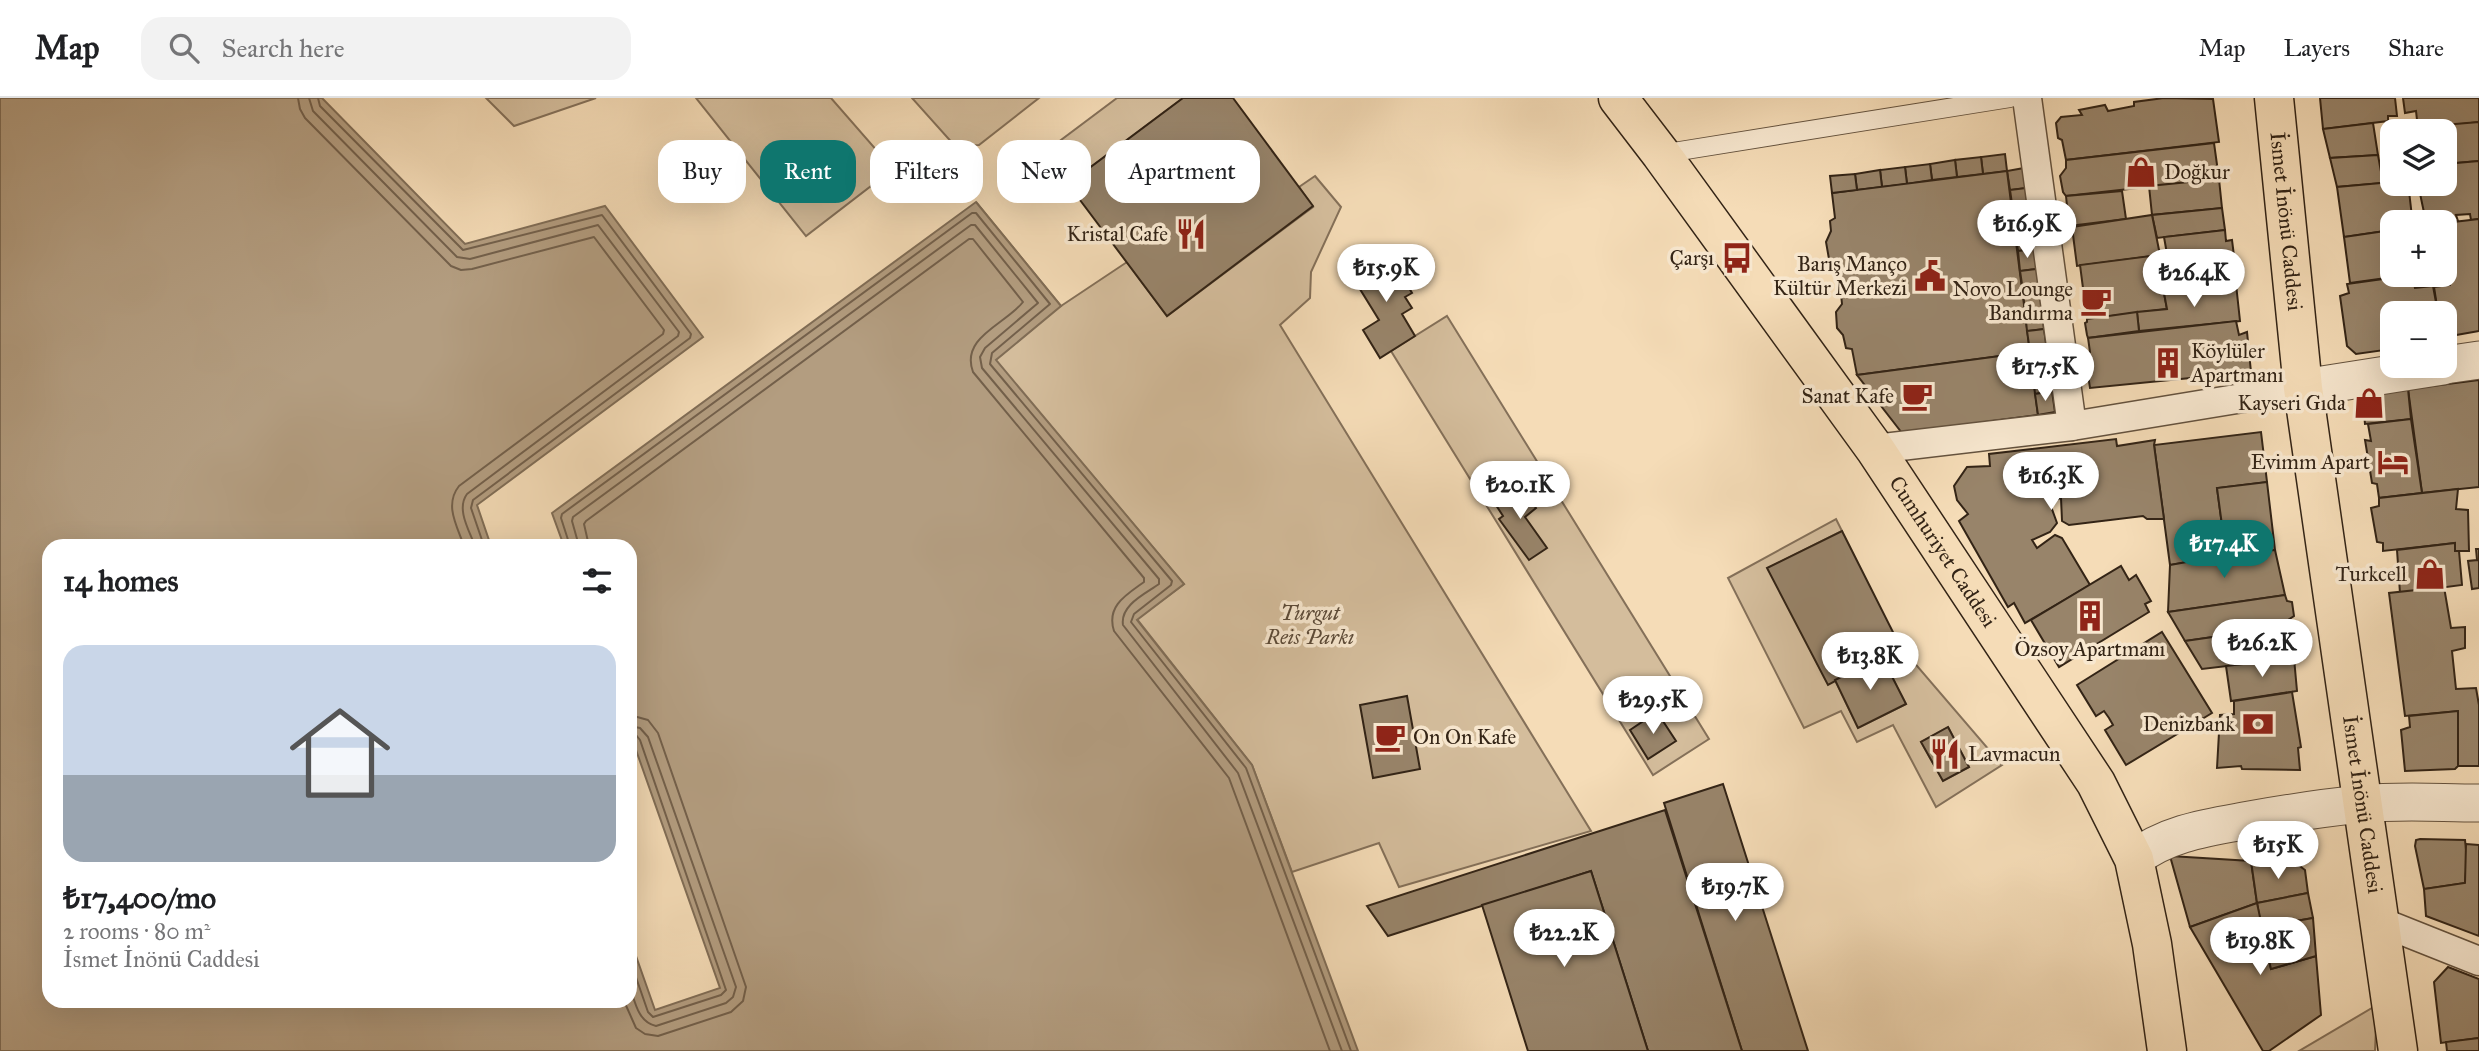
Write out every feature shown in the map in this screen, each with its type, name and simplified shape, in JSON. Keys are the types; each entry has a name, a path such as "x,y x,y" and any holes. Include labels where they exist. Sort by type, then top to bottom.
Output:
{"main road":[{"name":"Cumhuriyet Caddesi","path":"1618,98 1875,449 2096,783 2134,859 2152,944 2167,1051"},
{"name":"İsmet İnönü Caddesi","path":"2274,98 2303,388 2398,1051"}],"street":[{"path":"2027,98 2072,426"},
{"path":"2457,364 2479,360"},
{"path":"1875,449 2072,426 2380,376"},
{"path":"2134,859 2147,848 2167,838 2283,814 2363,804 2479,803"},
{"path":"2381,922 2479,961"}],"lane":[{"path":"1661,154 2010,98"}],"green space":[{"path":"486,98 596,98 514,126"},
{"path":"696,98 831,98 870,143 870,187 856,197 856,140 760,140 760,178 746,161 746,140 729,140"},
{"path":"912,98 1039,98 983,142 950,140"},
{"path":"1117,98 1183,98 1127,140 1105,140 1105,156 1091,167 1091,140 1061,140"},
{"name":"Turgut Reis Parkı","path":"1315,176 1341,207 1311,272 1310,298 1280,325 1591,831 1399,887 1379,843 1292,872 1252,765 1137,619 1184,584 995,360 1036,326 976,203 1061,306 1127,262 1167,316 1313,207 1299,187"},
{"path":"780,203 849,203 806,236"},
{"path":"1447,316 1709,739 1653,775 1391,351"},
{"path":"1836,519 1842,531 1768,568 1828,684 1835,680 1858,728 1906,704 1882,657 1900,646 2002,765 1936,807 1893,725 1857,742 1841,711 1804,728 1728,578","holes":["1948,727 1969,767 1943,781 1921,742"]},
{"path":"2377,1005 2375,1051 2299,1051"}],"water":[{"path":"0,98 322,98 465,244 605,206 703,337 477,505 489,539 42,539 42,1008 637,1008 637,959 655,1010 720,988 637,753 637,539 561,539 552,513 977,203 1061,306 996,360 1184,584 1137,620 1252,765 1358,1051 0,1051"}],"building":[{"name":"Kristal Cafe","path":"1183,98 1233,98 1313,206 1167,316 1082,203 1091,203 1091,167 1105,156 1105,203 1260,203 1260,140 1127,140"},
{"path":"2164,98 2213,99 2219,142 2066,160 2056,123 2061,117 2082,115 2079,110 2105,105 2108,111 2134,106 2134,102"},
{"path":"2320,98 2395,98 2397,116 2388,116 2388,119 2380,119 2380,122 2323,129"},
{"path":"2403,98 2479,98 2479,122 2457,125 2457,119 2417,119 2416,111 2405,113"},
{"path":"2479,122 2479,161 2457,163 2457,124"},
{"path":"2373,123 2378,155 2330,158 2323,129"},
{"name":"Doğkur","path":"2214,143 2219,179 2066,196 2063,192 2060,176 2066,168 2066,160"},
{"path":"2005,154 2007,171 1983,174 1981,157"},
{"path":"2378,155 2380,183 2337,187 2330,158"},
{"path":"1981,157 1983,174 1957,177 1955,160"},
{"path":"1955,160 1957,177 1932,180 1930,164"},
{"path":"2479,161 2479,219 2471,220 2470,214 2457,215 2457,210 2423,210 2421,196 2457,196 2457,163"},
{"path":"1930,164 1932,180 1907,184 1905,167"},
{"path":"1905,167 1907,184 1882,187 1880,170"},
{"path":"2024,168 2026,188 2010,190 2007,171"},
{"path":"1880,170 1882,187 1857,190 1855,174"},
{"name":"Barış Manço Kültür Merkezi","path":"2007,171 2030,352 1857,375 1852,349 1846,348 1843,335 1837,328 1836,312 1842,304 1838,264 1829,259 1826,242 1831,231 1830,221 1835,218 1832,193"},
{"path":"1855,174 1857,190 1832,193 1830,176"},
{"path":"2219,179 2222,208 2152,215 2149,186"},
{"path":"2380,183 2380,196 2410,196 2411,210 2380,210 2380,232 2344,237 2337,187"},
{"path":"2026,188 2029,209 2013,211 2010,190"},
{"path":"2122,191 2126,219 2069,226 2066,196"},
{"path":"2222,208 2225,230 2157,238 2152,215"},
{"path":"2029,209 2032,228 2015,231 2013,211"},
{"path":"2152,215 2160,255 2077,266 2072,227"},
{"path":"2479,219 2479,331 2457,335 2457,301 2436,301 2434,287 2457,287 2457,222"},
{"path":"2032,228 2034,249 2018,251 2015,231"},
{"path":"2225,230 2226,241 2232,240 2236,272 2229,273 2230,285 2164,293 2167,309 2087,319 2080,265 2167,254 2164,237"},
{"path":"2380,232 2380,279 2350,283 2344,237"},
{"path":"2034,249 2037,269 2020,271 2018,251"},
{"path":"1386,250 1412,293 1405,297 1412,308 1402,314 1415,336 1380,358 1363,330 1379,320 1355,281 1370,272 1365,263"},
{"path":"2037,269 2039,289 2023,291 2020,271"},
{"path":"2380,279 2380,287 2433,287 2436,301 2380,301 2380,351 2356,354 2347,346 2340,296 2349,293 2347,284"},
{"path":"2236,284 2240,321 2139,331 2137,312 2167,309 2164,293"},
{"path":"2039,289 2042,309 2025,311 2023,291"},
{"path":"2042,309 2044,329 2027,331 2025,311"},
{"path":"2137,312 2139,331 2088,338 2085,323 2087,319"},
{"name":"Köylüler Apartmanı","path":"2236,321 2239,335 2247,332 2251,372 2090,388 2085,355 2090,352 2088,338"},
{"path":"2044,329 2047,350 2030,352 2027,331"},
{"path":"2047,350 2050,370 2033,372 2030,352"},
{"path":"2030,352 2038,415 1902,433 1857,375"},
{"path":"2050,370 2052,391 2035,394 2033,372"},
{"path":"2479,380 2479,487 2422,493 2408,389"},
{"path":"2408,389 2411,419 2365,424 2362,393"},
{"path":"2052,391 2055,412 2038,415 2035,394"},
{"name":"Evimm Apart","path":"2411,419 2422,493 2379,498 2377,484 2372,483 2365,440 2371,441 2368,424"},
{"path":"2261,432 2267,482 2217,488 2226,555 2170,565 2154,445"},
{"path":"2116,439 2117,446 2155,440 2164,519 2147,519 2143,516 2069,525 2062,521 2061,498 2049,501 2057,523 2050,532 2032,540 2037,548 2055,535 2062,538 2090,585 2025,623 2014,603 2008,607 1959,521 1968,514 1957,500 1954,486 1967,467 1990,466 1989,454"},
{"path":"2267,482 2275,550 2226,555 2217,488"},
{"path":"1519,485 1536,508 1525,517 1547,548 1529,560 1499,519 1503,516 1494,502"},
{"path":"2458,489 2456,509 2468,510 2469,551 2455,551 2455,543 2383,551 2383,543 2377,542 2371,508 2379,506 2379,498"},
{"path":"1842,531 1900,646 1828,685 1767,568"},
{"name":"Turkcell","path":"2455,543 2455,551 2459,551 2462,585 2400,593 2397,550"},
{"path":"2476,549 2479,549 2479,588 2472,589 2468,561 2477,560"},
{"path":"2275,550 2285,595 2168,612 2170,565"},
{"name":"Özsoy Apartmanı","path":"2121,566 2129,580 2136,575 2151,601 2145,604 2149,612 2059,667 2031,620"},
{"path":"2444,587 2451,628 2465,627 2465,648 2452,651 2456,689 2476,688 2479,705 2479,766 2458,766 2458,711 2405,716 2389,593"},
{"path":"2285,595 2287,601 2292,602 2294,616 2288,620 2289,626 2185,641 2168,612"},
{"path":"2289,626 2297,633 2300,645 2291,653 2294,658 2202,669 2185,641"},
{"path":"2162,632 2212,713 2126,765 2105,730 2113,725 2109,718 2104,711 2096,716 2077,685"},
{"path":"1882,657 1906,704 1858,728 1835,680"},
{"path":"2294,658 2297,691 2231,701 2226,666"},
{"name":"Denizbank","path":"2292,692 2301,747 2298,748 2300,770 2242,769 2241,766 2217,768 2220,715 2234,714 2234,701"},
{"name":"On On Kafe","path":"1407,696 1420,769 1373,778 1360,705"},
{"path":"2458,711 2458,766 2455,769 2405,771 2401,730 2410,727 2409,716"},
{"path":"1657,712 1676,741 1648,759 1630,730"},
{"name":"Lavmacun","path":"1948,727 1969,767 1943,781 1921,742"},
{"path":"1723,784 1808,1051 1742,1051 1664,803"},
{"path":"1665,810 1742,1051 1648,1051 1591,871 1388,936 1367,906"},
{"path":"2416,840 2465,840 2465,883 2424,889 2415,846"},
{"path":"2466,844 2479,845 2479,936 2426,916 2424,889 2465,883"},
{"path":"2170,856 2251,861 2257,903 2190,927"},
{"path":"2251,861 2297,864 2305,870 2308,893 2257,903"},
{"path":"1591,871 1648,1051 1528,1051 1482,905"},
{"path":"2308,893 2313,918 2261,927 2257,903"},
{"path":"2257,903 2271,969 2316,956 2321,1015 2269,1051 2263,1051 2190,927"},
{"path":"2313,918 2316,956 2271,969 2261,927"},
{"path":"2448,967 2479,979 2479,1038 2441,1043 2434,982"},
{"path":"2479,1038 2479,1051 2447,1051 2446,1042"}],"place":[{"name":"Doğkur","path":"2141,172"},
{"name":"Kristal Cafe","path":"1191,234"},
{"name":"Çarşı","path":"1737,258"},
{"name":"Barış Manço Kültür Merkezi","path":"1930,276"},
{"name":"Novo Lounge Bandırma","path":"2096,301"},
{"name":"Köylüler Apartmanı","path":"2168,363"},
{"name":"Sanat Kafe","path":"1917,396"},
{"name":"Kayseri Gıda","path":"2369,403"},
{"name":"Evimm Apart","path":"2393,462"},
{"name":"Turkcell","path":"2430,574"},
{"name":"Özsoy Apartmanı","path":"2090,616"},
{"name":"Denizbank","path":"2258,724"},
{"name":"On On Kafe","path":"1390,737"},
{"name":"Lavmacun","path":"1945,754"}]}
